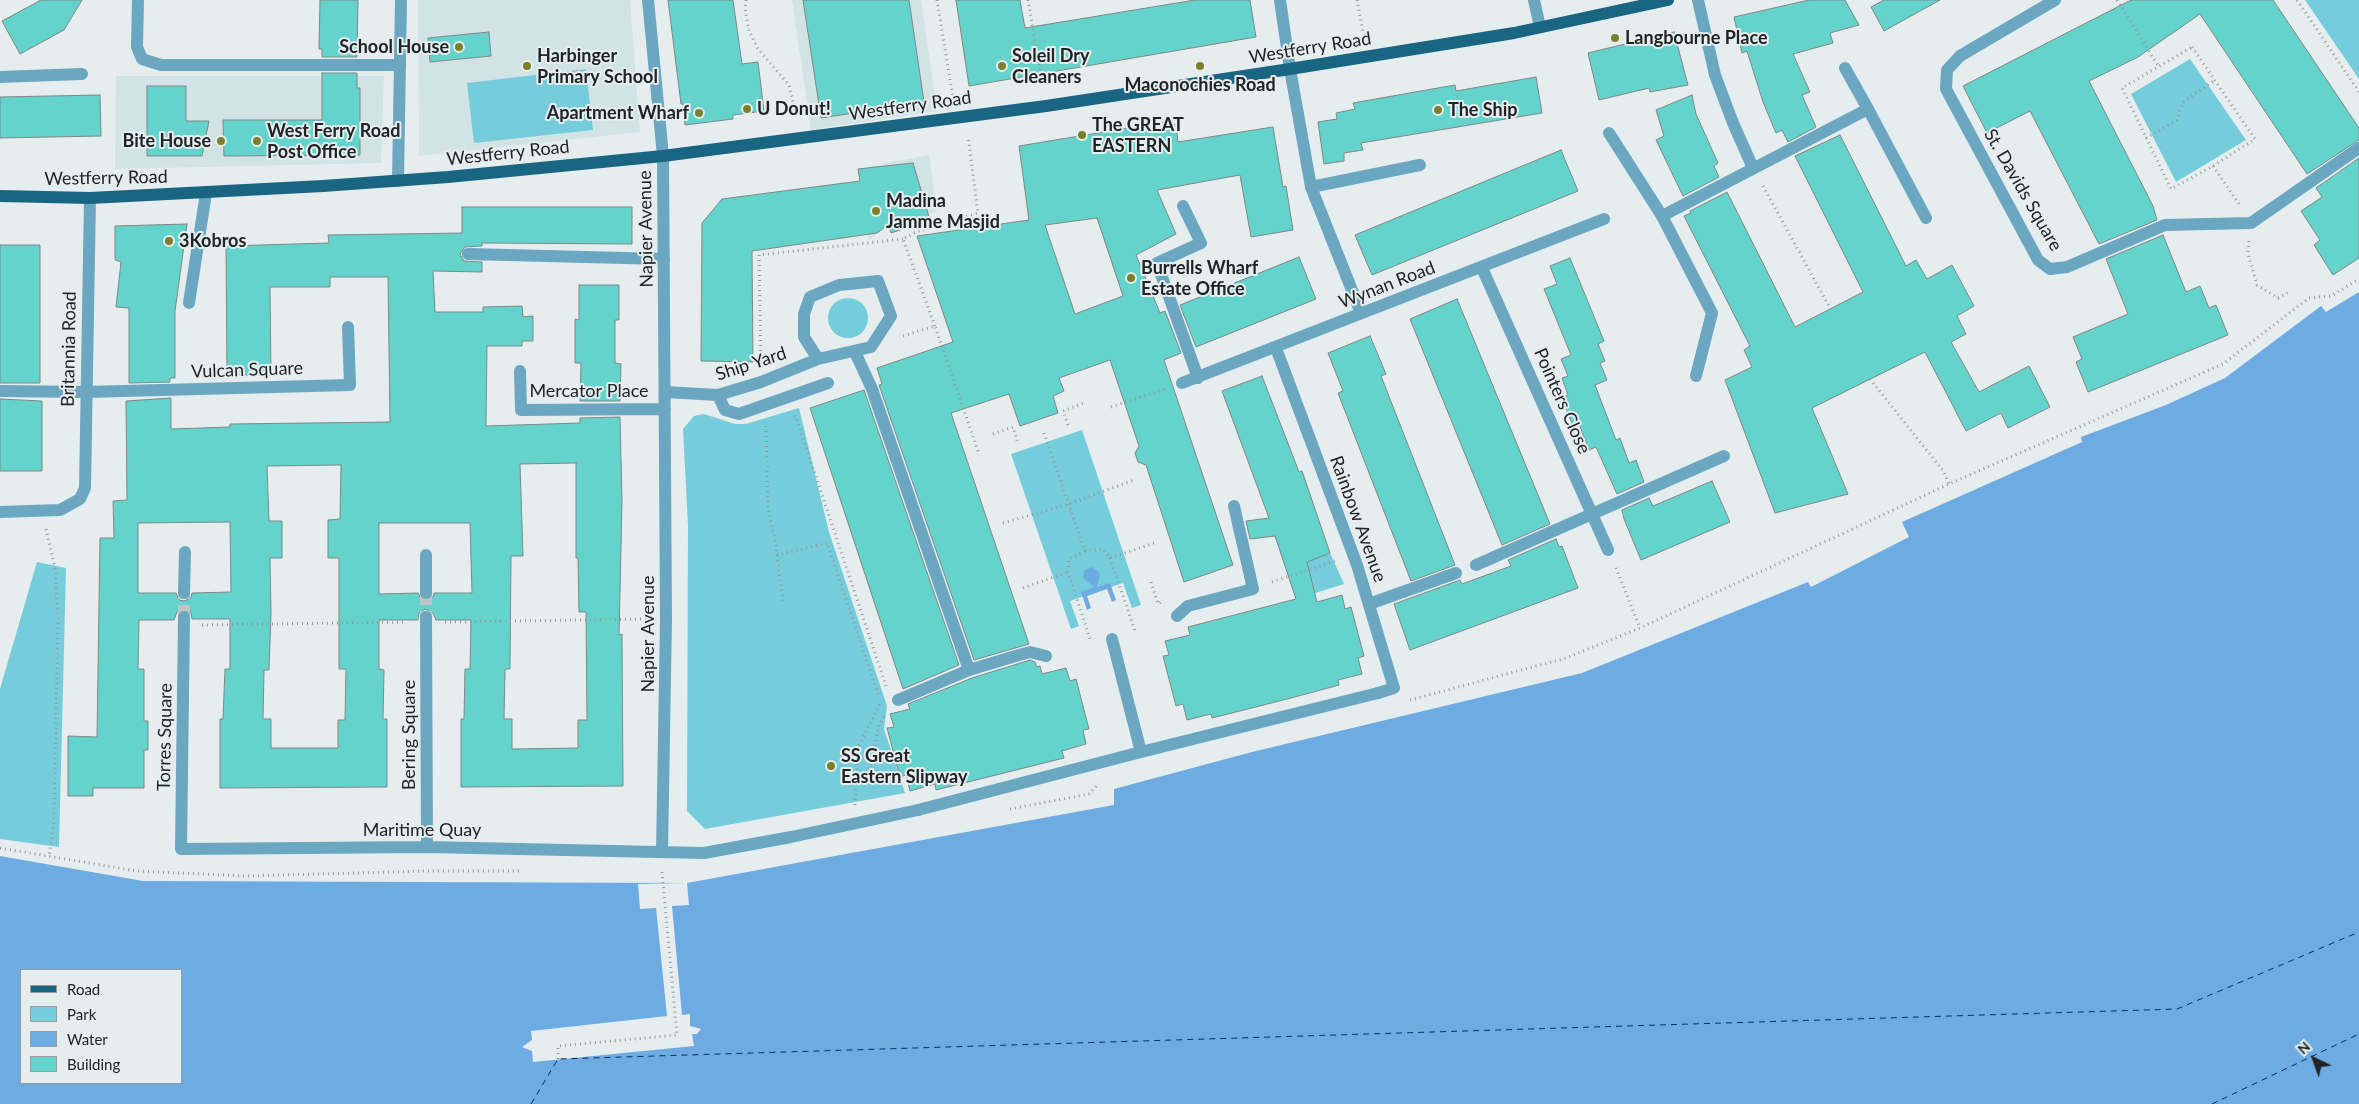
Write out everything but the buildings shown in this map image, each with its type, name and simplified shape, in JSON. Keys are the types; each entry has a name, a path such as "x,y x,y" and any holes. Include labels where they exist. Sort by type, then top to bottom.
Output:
{"main road":[{"name":"Westferry Road","path":"0,196 90,198 206,194 398,181 663,156 1046,106 1290,70 1540,27 1651,2 1668,0"}],"street":[{"path":"138,0 137,46 142,59 161,66 400,65"},
{"path":"398,181 401,0"},
{"name":"Napier Avenue","path":"648,0 663,156 666,655 662,852"},
{"path":"1280,0 1290,70 1311,187 1361,313"},
{"path":"1534,0 1540,27"},
{"path":"1698,0 1715,75 1732,124 1753,168"},
{"name":"St. Davids Square","path":"2055,0 1960,56 1947,70 1946,89 2038,260 2050,269 2067,267 2165,225 2251,223"},
{"path":"1845,68 1926,218"},
{"path":"0,77 82,74"},
{"path":"1662,216 1868,108"},
{"path":"1609,133 1662,216 1712,313 1696,376"},
{"path":"2251,223 2359,148"},
{"path":"1311,187 1420,165"},
{"path":"189,303 206,194"},
{"name":"Britannia Road","path":"41,510 60,510 80,499 85,488 90,198"},
{"path":"1183,206 1202,243 1157,263 1198,378"},
{"name":"Wynan Road","path":"1182,384 1604,219"},
{"path":"468,254 664,259"},
{"name":"Pointers Close","path":"1482,268 1608,550"},
{"name":"Ship Yard","path":"665,392 718,395 761,382 818,359 871,347 891,316 878,282 839,285 810,297 804,314 804,337 818,359"},
{"name":"Vulcan Square","path":"86,392 350,385 348,327"},
{"name":"Rainbow Avenue","path":"1142,752 1394,688 1357,565 1276,348"},
{"path":"855,352 872,389 969,670"},
{"name":"Mercator Place","path":"520,371 521,410 665,409"},
{"path":"718,395 725,410 740,414 828,383"},
{"path":"0,392 86,392"},
{"path":"1476,565 1724,456"},
{"path":"1177,616 1188,606 1252,589 1234,506"},
{"path":"0,512 41,510"},
{"path":"184,593 185,552"},
{"path":"426,555 426,593"},
{"path":"1369,604 1456,573"},
{"name":"Bering Square","path":"427,619 427,847"},
{"name":"Torres Square","path":"181,849 184,621"},
{"path":"662,852 704,853 854,824 918,810 1142,752 1112,638"},
{"path":"895,701 969,670 1030,652 1046,656"},
{"name":"Maritime Quay","path":"181,849 427,847 662,852"}],"path":[{"path":"746,0 744,10 749,31 758,49 789,85 800,138"},
{"path":"937,0 978,213 916,232 903,239 979,454"},
{"path":"1028,0 1046,106"},
{"path":"1357,0 1367,57"},
{"path":"2118,0 2159,67"},
{"path":"2297,0 2359,92"},
{"path":"2192,47 2255,139 2214,166 2171,189 2122,88 2159,67 2192,47"},
{"path":"2146,138 2177,120 2182,103 2215,80"},
{"path":"2214,166 2251,223 2248,254 2257,285 2278,298 2290,292"},
{"path":"1753,168 1830,308"},
{"path":"1608,550 1640,628 1949,484 2223,364 2309,298 2331,296 2359,279"},
{"path":"871,347 934,326"},
{"path":"1870,379 1944,472 1949,484"},
{"path":"1111,407 1182,384"},
{"path":"1068,424 1063,411 1084,403"},
{"path":"782,601 777,555 768,509 765,406 796,417 895,701 879,725 871,768 856,777"},
{"path":"993,434 1014,427 1017,441"},
{"path":"1044,433 1086,551"},
{"path":"1003,523 1069,504 1134,480"},
{"path":"41,510 55,568 58,616 54,820 49,857"},
{"path":"777,555 827,542 881,703 877,707 857,749 854,824"},
{"path":"1110,558 1154,544"},
{"path":"1092,645 1068,572 1070,559 1086,551 1103,549 1110,558 1135,631"},
{"path":"1252,589 1335,560"},
{"path":"1023,588 1068,572"},
{"path":"1151,582 1156,598"},
{"path":"558,1059 558,1046 677,1035 662,884 662,852"}],"shaded area":[{"name":"Harbinger Primary School","path":"418,0 630,0 640,132 419,156"},
{"path":"792,0 921,0 937,111 811,130"},
{"path":"116,76 384,76 381,163 115,169"},
{"path":"929,155 937,212 906,216 889,224 869,240 858,169"}],"green space":[{"path":"2305,0 2359,0 2359,79"},
{"path":"2190,59 2246,140 2176,182 2131,94"},
{"path":"586,69 593,130 474,143 467,83"},
{"path":"848,298 862,304 868,318 862,332 848,338 834,332 828,318 834,304"},
{"path":"799,408 829,532 887,706 884,729 905,793 705,829 687,811 688,525 683,429 694,416 704,414 735,424 746,424"},
{"path":"1082,430 1141,605 1132,608 1123,583 1070,601 1079,626 1071,629 1011,454"},
{"path":"1330,553 1344,584 1299,598 1286,569"},
{"path":"37,562 66,568 59,847 0,839 0,689"}],"water":[{"path":"2359,292 2359,1104 0,1104 0,856 143,881 687,883 1114,805 1114,789 1252,752 1582,673 1808,582 1811,587 1909,537 1902,522 2082,442 2081,437 2166,405 2225,378 2321,306 2326,312"},
{"path":"1091,567 1100,574 1097,587 1110,583 1116,600 1112,602 1107,589 1087,596 1091,608 1087,610 1081,592 1094,587 1083,578 1084,571"}],"pier":[{"path":"687,883 689,905 672,906 682,1015 690,1014 690,1026 701,1029 697,1034 692,1034 694,1046 533,1062 532,1051 522,1047 532,1040 531,1031 667,1016 656,908 640,909 638,884"}],"ferry route":[{"path":"531,1104 558,1059 2177,1009 2359,932"},
{"path":"2212,1104 2359,1034"}],"tunnel":[{"path":"184,593 184,617"},
{"path":"426,593 426,617"}],"place":[{"name":"Langbourne Place","path":"1615,38"},
{"name":"School House","path":"459,47"},
{"name":"Harbinger Primary School","path":"527,66"},
{"name":"Soleil Dry Cleaners","path":"1002,66"},
{"name":"Maconochies Road","path":"1200,66"},
{"name":"U Donut!","path":"747,109"},
{"name":"The Ship","path":"1438,110"},
{"name":"Apartment Wharf","path":"699,113"},
{"name":"The GREAT EASTERN","path":"1082,135"},
{"name":"Bite House","path":"221,141"},
{"name":"West Ferry Road Post Office","path":"257,141"},
{"name":"Madina Jamme Masjid","path":"876,211"},
{"name":"3Kobros","path":"169,241"},
{"name":"Burrells Wharf Estate Office","path":"1131,278"},
{"name":"SS Great Eastern Slipway","path":"831,766"}]}
